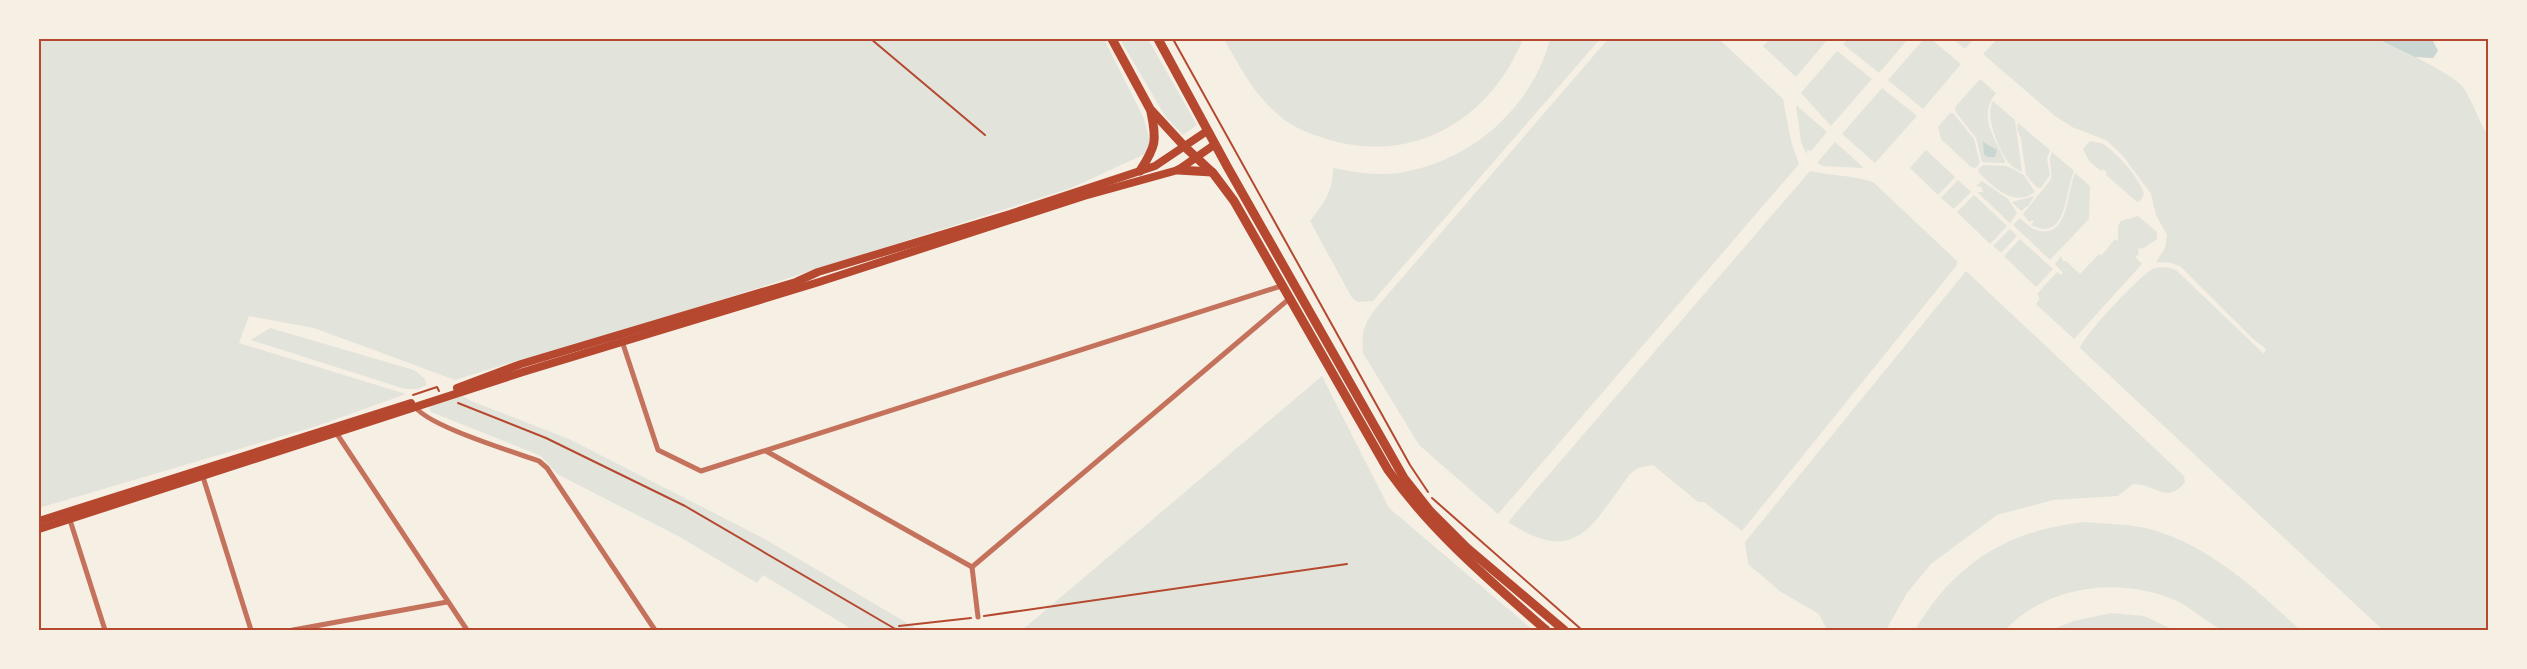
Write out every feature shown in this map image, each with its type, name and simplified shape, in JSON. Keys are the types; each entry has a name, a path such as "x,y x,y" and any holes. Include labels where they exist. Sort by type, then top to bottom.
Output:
{"main road":[{"path":"1112,39 1150,109 1185,147 1213,173 1234,201 1388,470 1406,495 1449,542 1546,630"},
{"path":"1158,39 1214,144 1404,478 1430,511 1467,548 1564,630"},
{"path":"1142,175 1155,146 1155,131 1150,109"},
{"path":"1142,175 1207,131"},
{"path":"1178,170 1214,144"},
{"path":"39,521 621,339 796,282 818,272 1010,214 1142,175 1178,170 1213,173"},
{"path":"39,529 69,517 338,434 414,405"}],"street":[{"path":"621,339 658,450 701,471 1281,286"},
{"path":"972,566 1289,299"},
{"path":"414,405 419,413 438,423 539,461 547,468 654,630"},
{"path":"332,428 338,434 467,630"},
{"path":"766,451 972,566"},
{"path":"203,477 251,630"},
{"path":"69,517 105,630"},
{"path":"972,566 978,617"},
{"path":"293,630 447,602"}],"path":[{"path":"872,39 985,135"},
{"path":"1173,39 1420,480 1442,507 1582,630"},
{"path":"416,394 437,387 438,390"},
{"path":"454,401 546,438 685,506 897,630"},
{"path":"899,626 978,617 1347,564"}],"shaded area":[{"path":"39,39 1104,39 1144,119 1150,142 1145,154 1071,188 563,350 519,360 455,380 314,328 249,316 239,343 406,394 317,426 39,508"},
{"path":"1120,39 1148,39 1197,125 1183,135 1165,116"},
{"path":"1224,39 1523,39 1509,67 1491,92 1470,112 1446,128 1420,140 1392,146 1361,146 1317,136 1287,122 1256,91"},
{"path":"1550,39 1600,39 1373,301 1358,302 1352,298 1310,221 1327,196 1333,176 1333,168 1373,174 1398,173 1424,167 1449,158 1473,145 1513,110 1529,88 1541,64"},
{"path":"1608,39 1719,39 1783,99 1791,141 1799,164 1498,514 1419,445 1363,353 1363,334 1366,323 1377,307"},
{"path":"1770,39 1828,39 1796,77 1763,46"},
{"path":"1848,39 1908,39 1879,73 1843,44"},
{"path":"1924,39 1931,39 1961,64 1923,109 1888,80"},
{"path":"1953,39 1974,39 1965,49"},
{"path":"1997,39 2378,39 2437,68 2463,87 2488,135 2488,630 2383,630 2080,348 2091,331 2126,293 2147,273 2162,267 2176,270 2264,354 2266,349 2253,339 2181,267 2172,263 2156,262 2165,248 2167,235 2156,215 2151,194 2123,156 2106,140 2072,127 2055,116 1983,54"},
{"path":"2378,39 2428,39 2433,41 2438,51 2433,58 2415,57"},
{"path":"1837,51 1872,79 1831,126 1801,93"},
{"path":"1980,79 1996,93 1988,110 1988,119 2005,161 2004,163 1982,162 1976,138 1955,111 1956,106"},
{"path":"1882,88 1917,116 1875,163 1842,134"},
{"path":"1993,101 2015,120 2022,172 2009,163 1997,142 1990,115"},
{"path":"1796,105 1827,132 1811,151 1807,150 1807,155 1801,142"},
{"path":"1950,113 1953,113 1974,139 1980,163 1976,168 1971,167 1941,139 1938,127"},
{"path":"2018,123 2050,150 2047,159 2050,175 2041,188 2036,187 2026,175 2021,139 2017,129"},
{"path":"2090,141 2105,145 2128,167 2144,194 2141,200 2137,202 2106,175 2107,173 2103,169 2101,171 2089,161 2083,149"},
{"path":"1835,142 1864,168 1823,166 1817,163"},
{"path":"1983,142 1997,150 1995,157 1988,157 1984,154"},
{"path":"1926,150 1955,177 1938,195 1910,168"},
{"path":"2052,152 2074,171 2063,212 2052,227 2043,229 2031,225 2034,221 2029,222 2023,214 2051,179 2050,159"},
{"path":"1983,165 2007,166 2024,175 2035,192 2019,198 2004,194 1979,173 1978,169"},
{"path":"1810,171 1873,182 1957,261 1957,265 1742,531 1704,502 1698,502 1653,465 1638,468 1630,474 1592,524 1580,534 1567,540 1551,541 1531,535 1508,522"},
{"path":"2075,173 2090,186 2089,219 2050,260 2013,225 2020,218 2032,228 2044,231 2053,229 2060,223 2064,213"},
{"path":"1958,180 1971,192 1954,209 1941,198"},
{"path":"1982,181 2008,199 2017,213 2010,223 1977,192 1983,192 1981,187 1976,186"},
{"path":"1974,195 2007,226 1990,244 1957,212"},
{"path":"2034,196 2029,205 2021,211 2012,202"},
{"path":"2138,216 2157,232 2157,239 2144,248 2138,249 2139,254 2135,257 2142,264 2074,339 2036,304 2040,298 2037,294 2057,272 2061,275 2063,273 2055,264 2061,256 2063,261 2066,261 2080,274 2099,254 2102,255 2115,239 2118,241 2118,226 2121,221"},
{"path":"2010,229 2017,236 2001,253 1993,246"},
{"path":"2020,239 2053,269 2036,287 2004,256"},
{"path":"1966,271 2184,476 2185,482 2179,489 2173,492 2161,492 2133,484 2118,496 2053,500 1997,515 1931,564 1907,593 1886,630 1827,630 1819,614 1781,592 1748,564 1745,542"},
{"path":"270,328 414,370 424,378 427,385 418,389 405,389 251,340"},
{"path":"1322,376 1389,508 1533,630 1022,630"},
{"path":"463,396 471,401 569,439 763,538 919,630 853,630 763,575 757,583 678,536 557,474 541,456 431,412 429,406"},
{"path":"2085,522 2150,529 2193,546 2231,570 2300,630 2224,630 2179,602 2157,594 2111,587 2065,594 2043,603 2023,615 2005,630 1915,630 1931,606 1948,586 1966,568 1986,554 2008,542 2032,533 2057,526"},
{"path":"2111,613 2144,616 2174,630 2051,630 2074,621"}]}
